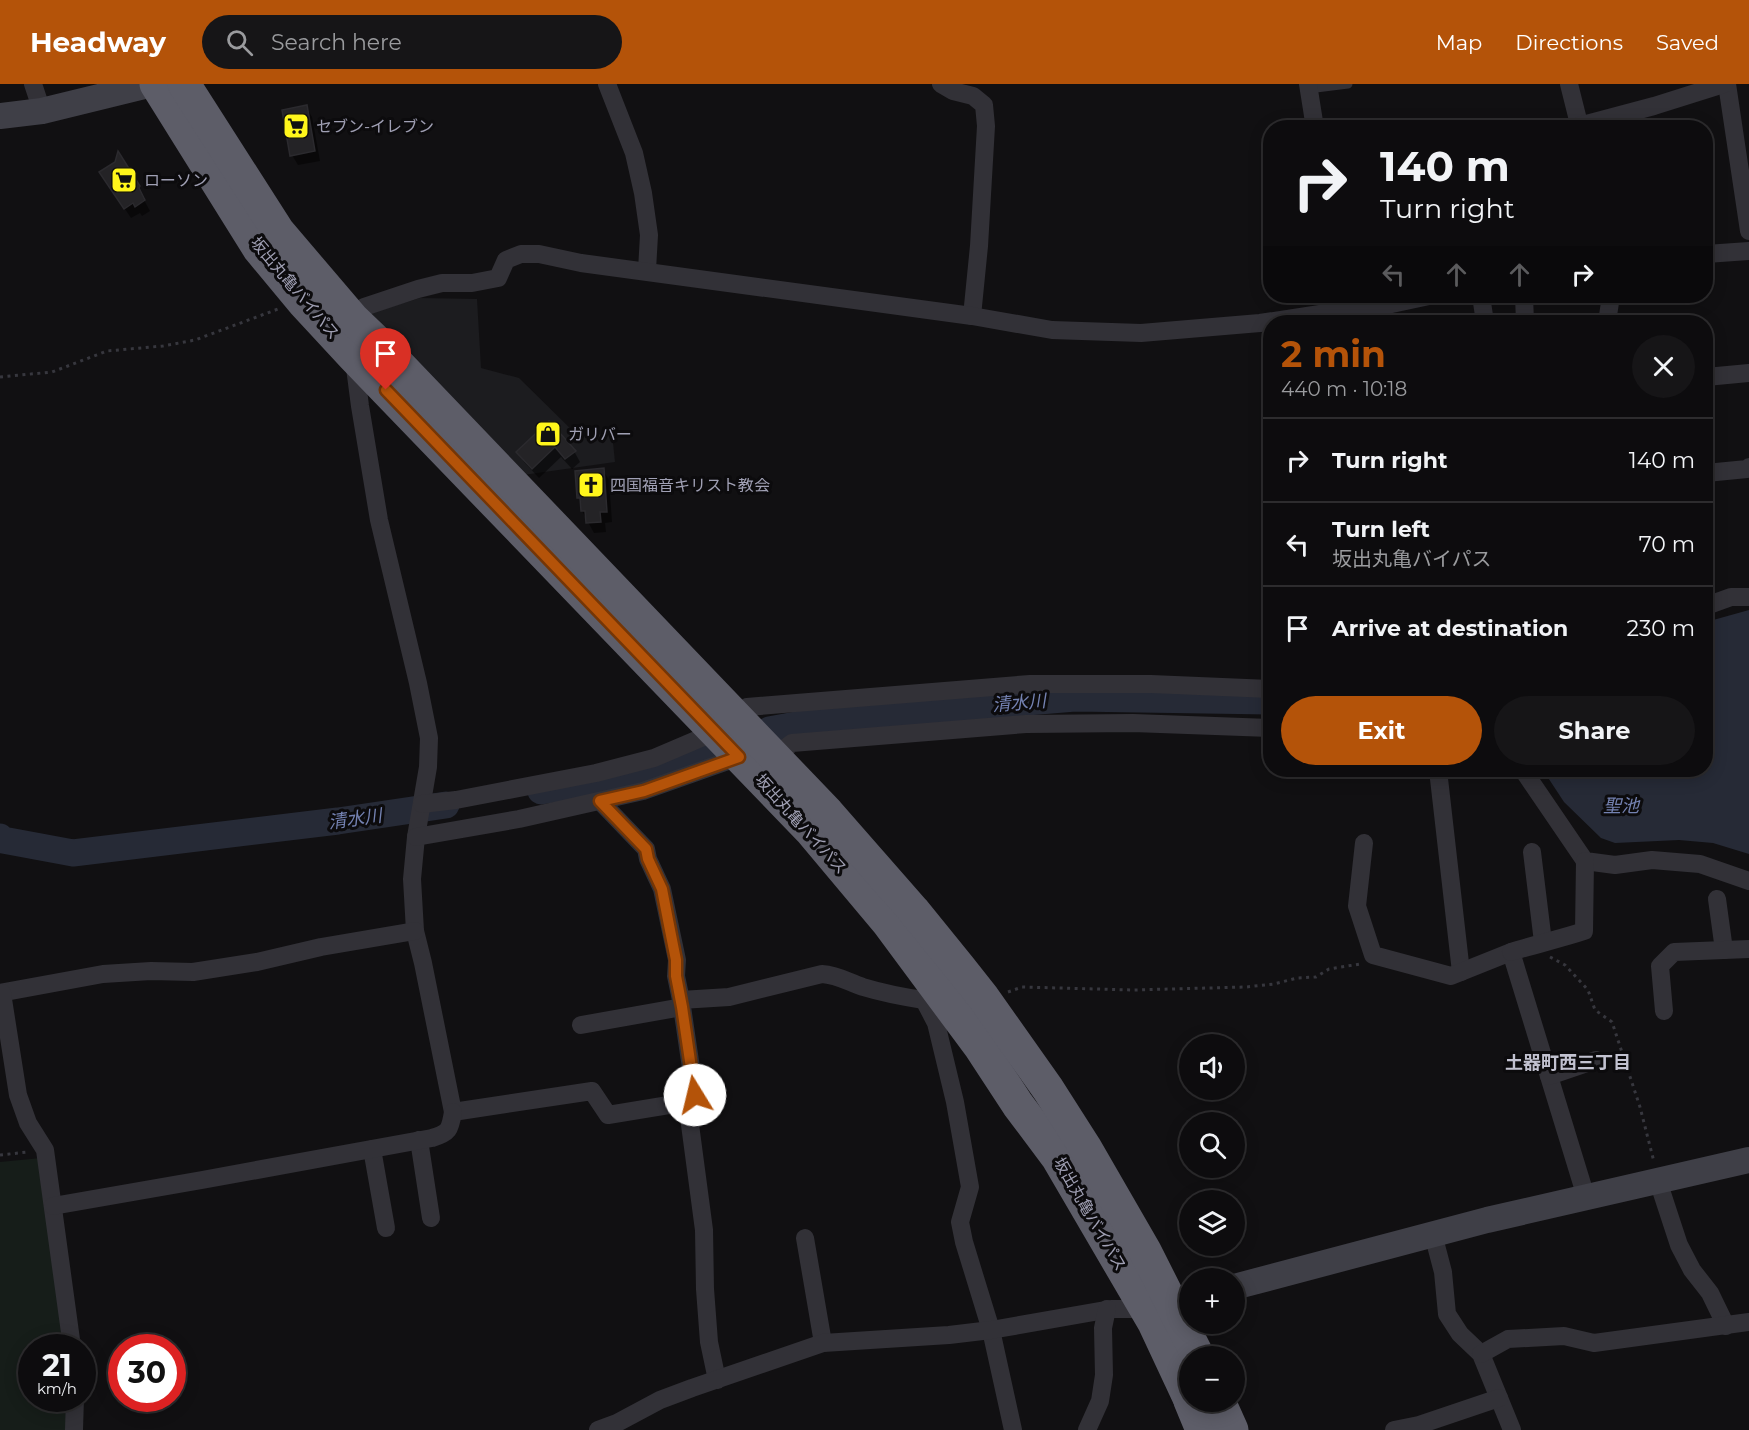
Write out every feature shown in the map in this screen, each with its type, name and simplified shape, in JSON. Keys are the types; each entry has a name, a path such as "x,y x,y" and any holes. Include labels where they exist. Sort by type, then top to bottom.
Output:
{"highway":[{"name":"坂出丸亀バイパス","path":"154,84 259,249 302,300 353,356 724,723 775,756 913,910 940,985"},
{"name":"坂出丸亀バイパス","path":"184,84 278,231 353,319 507,477 724,723 739,757 810,830 940,985 1018,1105 1169,1303 1193,1346"},
{"name":"坂出丸亀バイパス","path":"1169,1303 1155,1323 1179,1376"},
{"name":"坂出丸亀バイパス","path":"1195,1412 1202,1430"},
{"path":"1224,1412 1232,1430"}],"street":[{"path":"33,84 42,111"},
{"path":"0,116 42,111 154,84"},
{"path":"607,84 634,153 643,193 649,235 647,270"},
{"path":"941,84 953,91 973,96 984,105 986,126 979,246 972,316"},
{"path":"1569,84 1578,120"},
{"path":"1605,120 1726,84 1749,231"},
{"path":"1308,86 1314,120"},
{"path":"1713,254 1749,252"},
{"path":"353,319 364,307 418,289 442,283 472,283 498,278 506,260 521,254 539,254 581,263 647,270 972,316 1052,330 1141,333 1263,322"},
{"path":"1294,315 1345,303 1373,308 1396,303"},
{"path":"52,1206 420,1140 445,1134 451,1126 453,1113 415,931 412,879 416,837 428,767 429,738 379,520 353,356"},
{"path":"1713,372 1749,373"},
{"path":"1713,472 1749,467"},
{"path":"1713,603 1731,597 1749,597"},
{"path":"422,804 456,800 596,773 654,758 724,723 747,706 1030,684 1151,684 1263,689"},
{"path":"775,756 792,743 1026,724 1133,723 1263,728"},
{"path":"416,837 519,819 644,791 739,757"},
{"path":"1438,777 1461,972"},
{"path":"1364,843 1357,906 1373,955 1451,976 1511,952 1584,931 1585,861 1528,777"},
{"path":"453,1113 592,1091 608,1115 687,1102 695,1095 676,976 676,960 662,889 648,859 646,849 600,801"},
{"path":"1532,852 1543,942"},
{"path":"1585,861 1615,865 1652,860 1700,864 1749,881"},
{"path":"1717,898 1724,950"},
{"path":"70,1334 45,1150 28,1123 18,1095 1,993 103,974 151,971 193,972 415,931"},
{"path":"1664,1011 1660,966 1674,952 1749,949"},
{"path":"1511,952 1586,1197"},
{"path":"581,1025 729,996 822,974 835,975 858,986 889,995 940,985 936,1023 956,1102 970,1187 960,1222 991,1330 1013,1430"},
{"path":"1549,1076 1596,1060"},
{"path":"687,1102 704,1230 709,1342 717,1380"},
{"path":"420,1140 431,1218"},
{"path":"372,1149 386,1228"},
{"path":"1245,1284 1433,1234 1749,1160"},
{"path":"1659,1181 1679,1245 1692,1270 1710,1293 1725,1326"},
{"path":"1433,1234 1443,1272 1447,1314 1460,1334 1481,1354 1512,1430"},
{"path":"805,1238 823,1343"},
{"path":"598,1430 617,1423 660,1400 823,1343 949,1335 991,1330 1107,1309 1169,1303"},
{"path":"1087,1430 1100,1401 1104,1376 1103,1328 1107,1309"},
{"path":"1481,1354 1509,1339 1564,1336 1594,1343 1749,1322"},
{"path":"1394,1430 1419,1425 1499,1398"},
{"path":"75,1412 75,1430"}],"lane":[{"path":"1308,86 1348,84"}],"path":[{"path":"0,377 52,372 107,351 163,346 195,340 302,300"},
{"path":"1543,942 1545,954 1565,965 1588,990 1595,1010 1612,1022 1640,1107 1659,1181"},
{"path":"1005,992 1022,987 1133,990 1264,985 1297,978 1316,977 1329,969 1365,964 1373,955"},
{"path":"0,1155 45,1150"}],"shaded area":[{"path":"420,298 477,299 481,368 519,378 579,437 612,433 615,462 523,475 367,314"},
{"path":"41,1158 65,1334 18,1334 18,1412 69,1412 68,1430 0,1430 0,1162"}],"water":[{"name":"聖池","path":"1749,610 1749,854 1713,843 1679,840 1615,843 1601,838 1564,802 1548,777 1713,777 1713,620"}],"building":[{"path":"307,105 315,151 290,156 282,110"},
{"path":"118,151 140,186 145,200 135,207 133,203 124,209 99,172 115,162"},
{"name":"ガリバー","path":"549,421 576,451 565,459 555,447 532,469 516,452"},
{"name":"四国福音キリスト教会","path":"604,468 607,512 600,512 601,522 586,523 585,511 581,511 580,498 577,498 575,471"}],"waterway":[{"name":"清水川","path":"769,730 834,718 1075,698 1263,701"},
{"name":"清水川","path":"541,791 621,779 707,750"},
{"name":"清水川","path":"0,837 3,840 73,853 338,821 446,805"}],"place":[{"name":"セブン-イレブン","path":"296,126"},
{"name":"ローソン","path":"124,180"},
{"name":"ガリバー","path":"548,434"},
{"name":"四国福音キリスト教会","path":"591,485"}],"district":[{"name":"土器町西三丁目","path":"1568,1063"}],"route":[{"path":"386,390 739,757 644,791 600,801 646,849 648,859 662,889 676,960 676,976 695,1095"}]}
